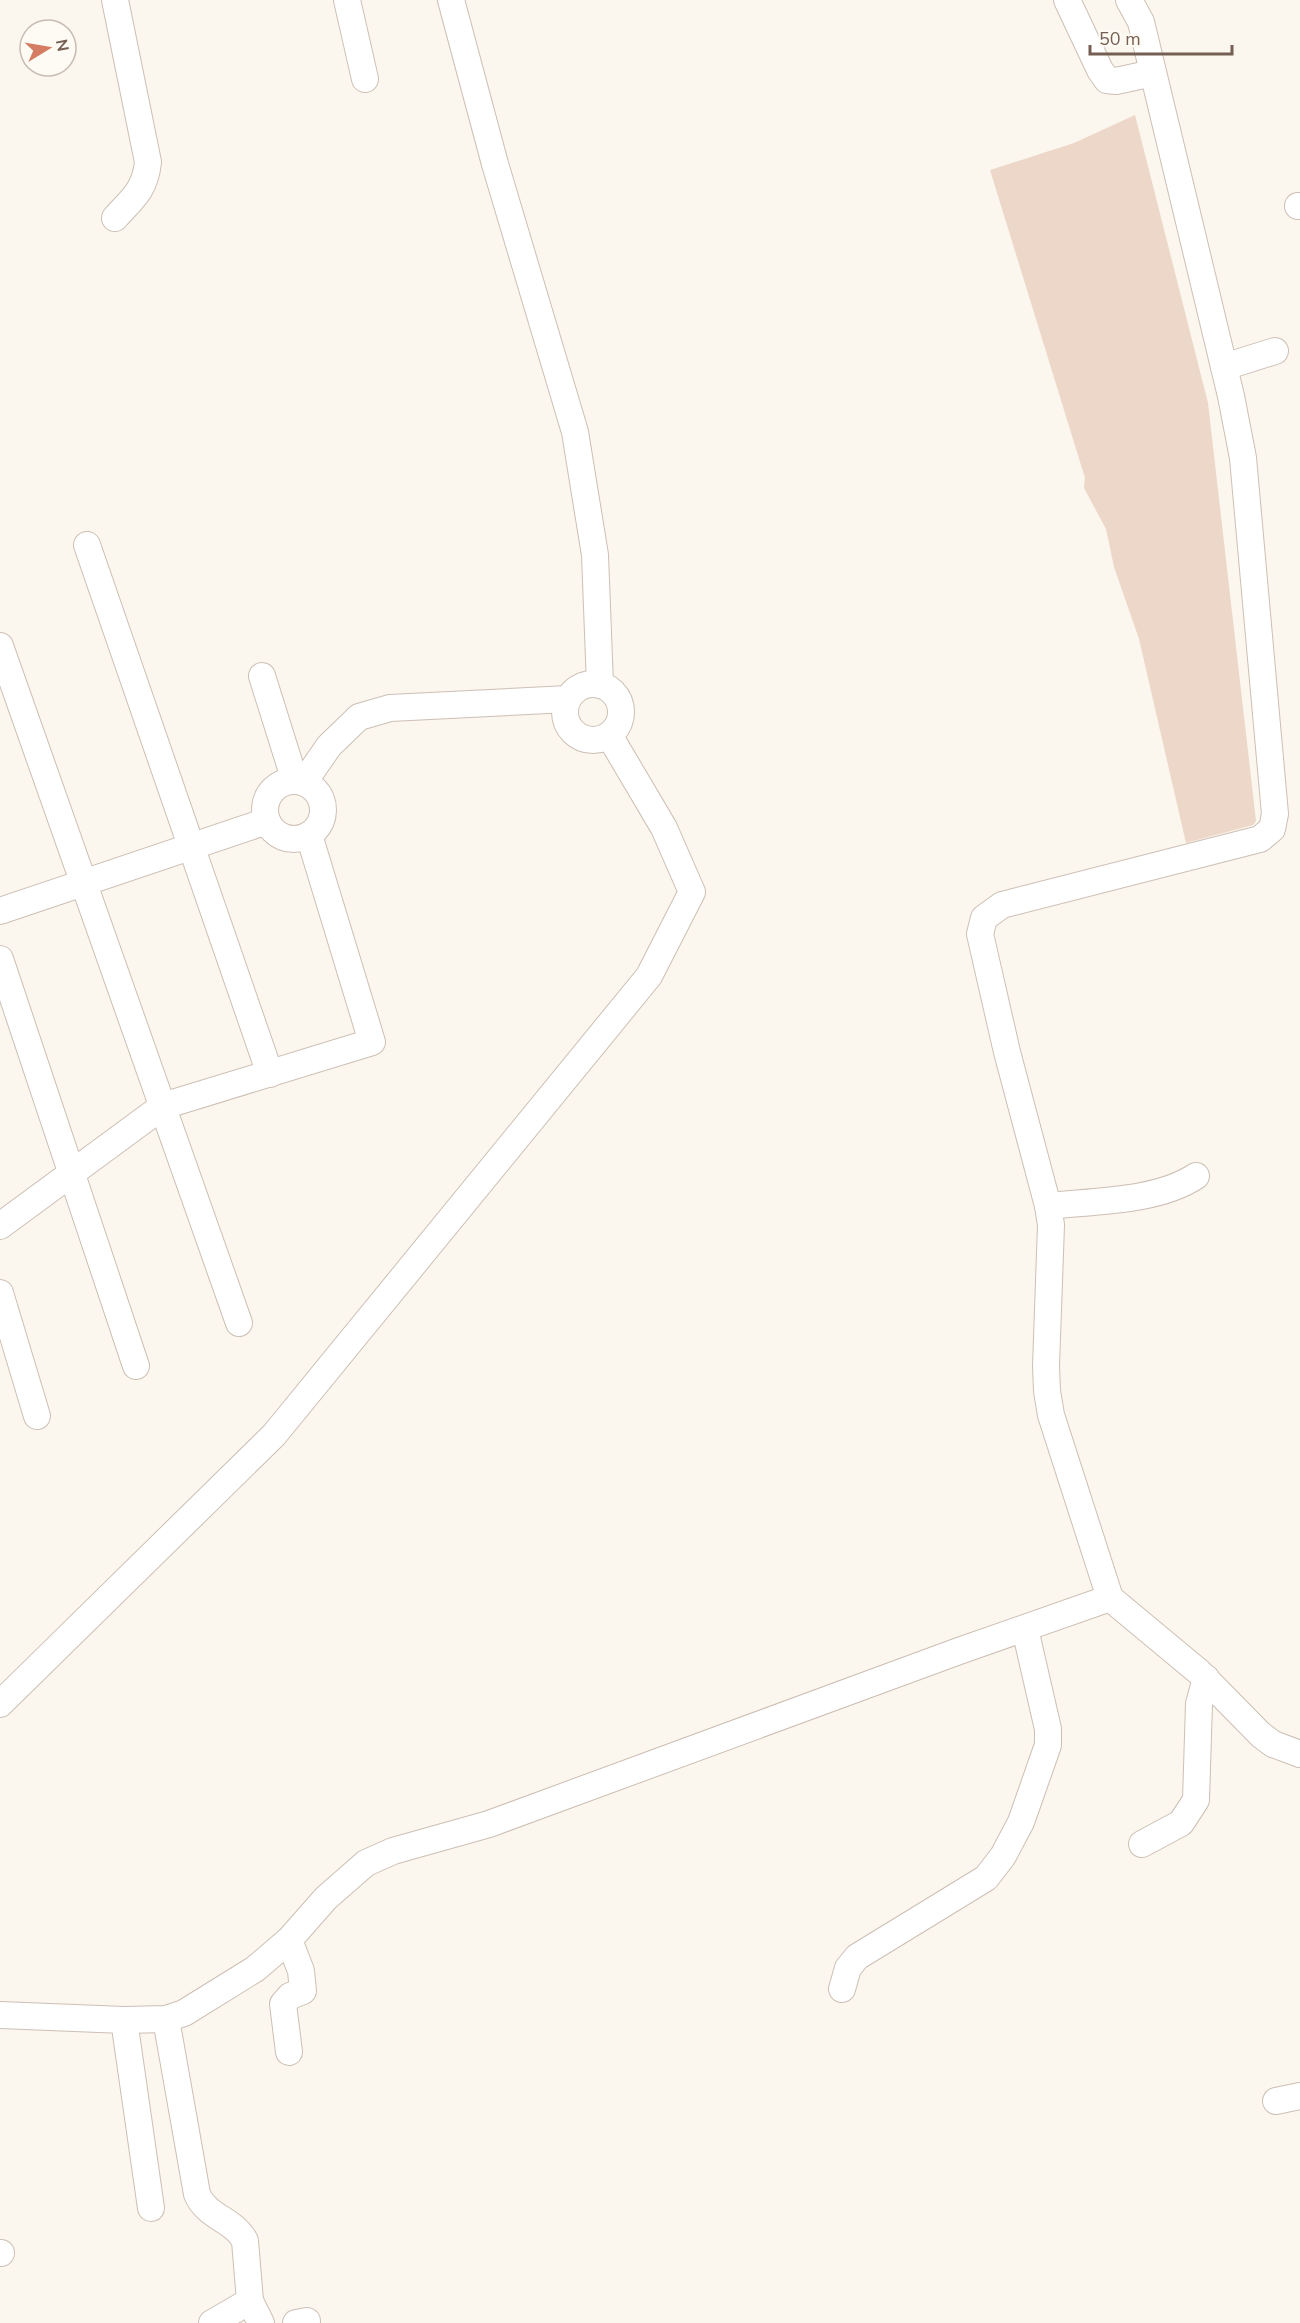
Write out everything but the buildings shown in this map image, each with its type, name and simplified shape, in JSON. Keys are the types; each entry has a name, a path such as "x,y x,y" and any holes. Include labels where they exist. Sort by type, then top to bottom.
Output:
{"street":[{"path":"115,0 148,162 146,179 116,218"},
{"path":"347,0 365,79"},
{"path":"451,0 495,164 575,432 595,555 600,686"},
{"path":"1067,0 1107,80 1116,81 1153,73"},
{"path":"1129,0 1141,22 1224,367 1243,458 1275,814 1272,829 1260,839 1002,905 984,918 980,934 1007,1052 1048,1206 1052,1245 1046,1366 1047,1391 1052,1414 1110,1598 1206,1678 1261,1735 1273,1744 1300,1754"},
{"path":"1224,367 1275,351"},
{"path":"87,545 270,1074"},
{"path":"0,646 239,1323"},
{"path":"262,676 300,781 318,793 322,801 324,811 317,828 309,835 300,838 280,835 267,820 265,811 272,792 278,785 300,781 329,746 360,717 390,708 568,699 582,687 600,686 614,695 621,712 616,728 609,735 591,740 582,738 568,726 566,717 568,699"},
{"path":"0,1704 274,1435 650,976 692,892 663,828 609,735"},
{"path":"0,911 267,820"},
{"path":"0,1226 163,1106 372,1042 309,835"},
{"path":"0,959 136,1366"},
{"path":"1048,1206 1150,1195 1184,1184 1196,1176"},
{"path":"0,1293 37,1416"},
{"path":"0,2015 124,2020 166,2019 184,2013 255,1969 289,1940 346,1879 366,1863 393,1851 489,1824 948,1655 1110,1598"},
{"path":"842,1989 848,1968 856,1957 986,1878 1003,1856 1021,1822 1048,1744 1048,1730 1025,1629"},
{"path":"1142,1844 1181,1823 1196,1800 1199,1704 1206,1678"},
{"path":"289,1940 304,1983 303,1991 290,1996 282,2004 289,2052"},
{"path":"166,2019 197,2194 206,2209 242,2234 256,2312 212,2323"},
{"path":"124,2020 151,2208"}]}
